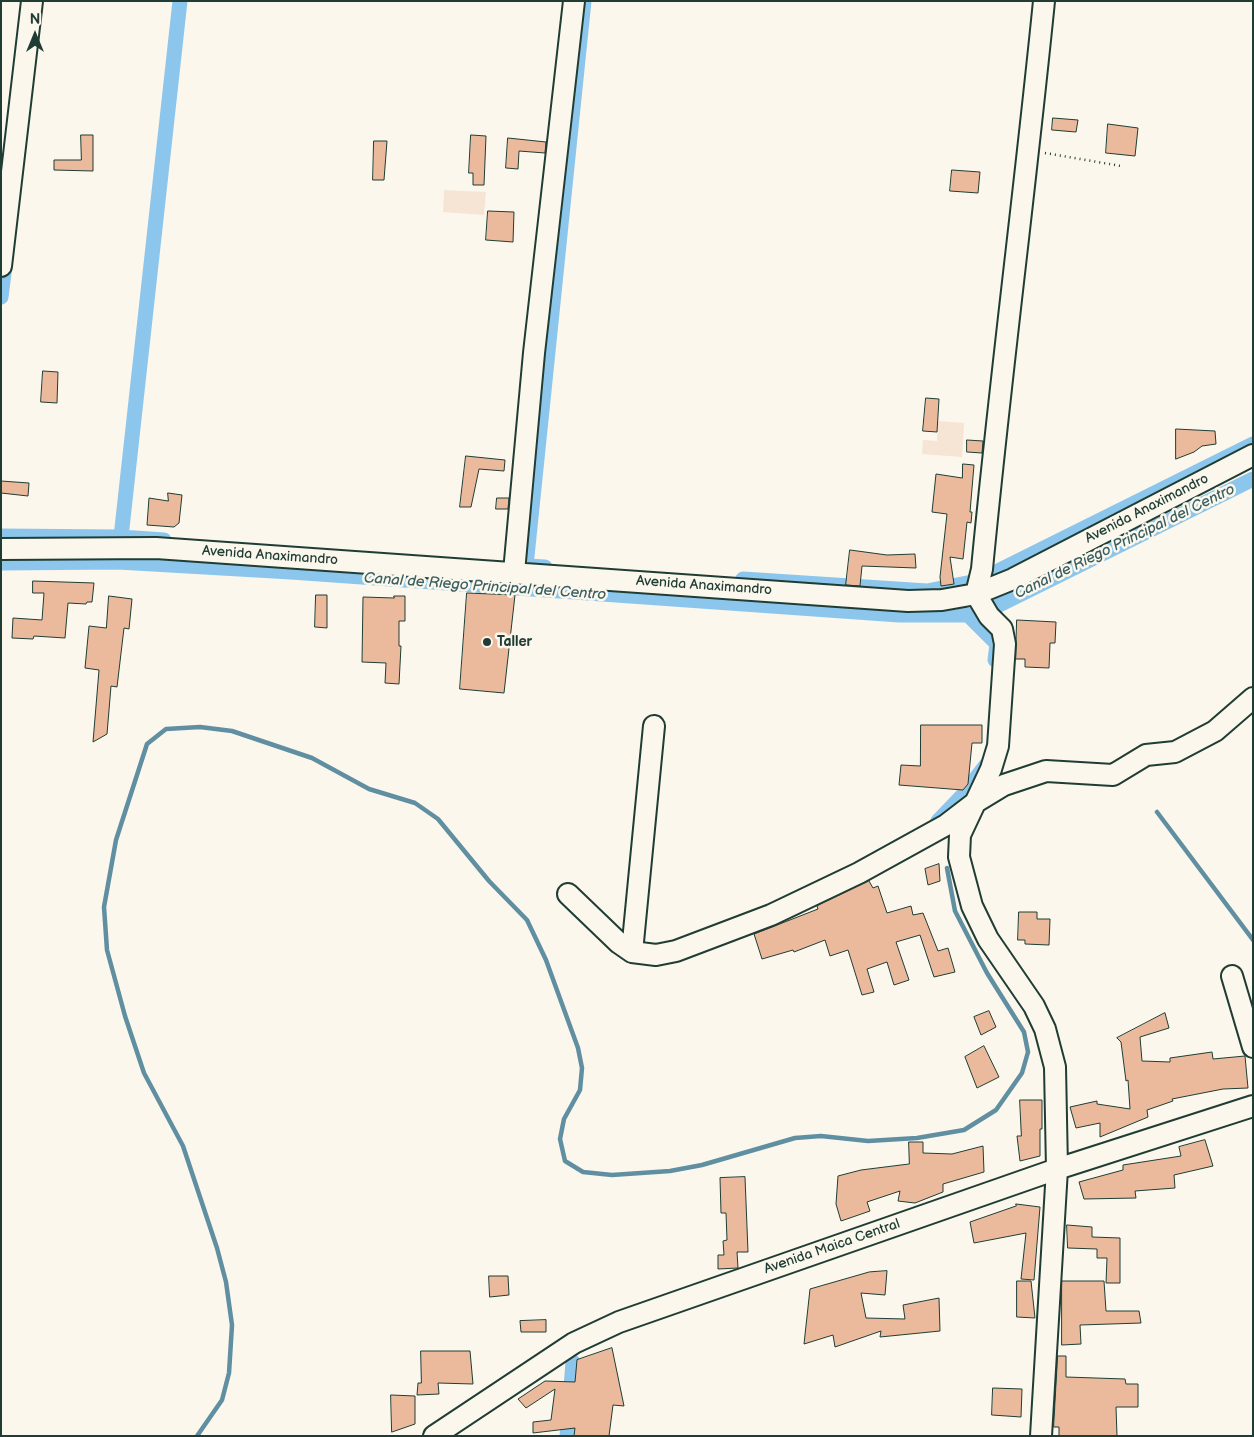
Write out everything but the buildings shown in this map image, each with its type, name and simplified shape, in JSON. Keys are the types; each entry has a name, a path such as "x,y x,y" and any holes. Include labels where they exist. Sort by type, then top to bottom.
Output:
{"street":[{"path":"1,266 32,1"},
{"path":"514,572 534,353 574,1"},
{"path":"1041,1436 1057,1168 1055,1067 1045,1029 1022,986 988,939 972,906 963,879 959,857 960,835 991,769 998,746 1005,644 1002,629 989,616 976,594 982,569 1009,300 1029,151 1044,1"},
{"name":"Avenida Anaximandro","path":"1,548 156,548 908,601 942,600 976,594 1013,579 1253,455"},
{"path":"568,894 619,943 632,952 656,955 676,951 771,915 859,873 946,826 976,802 1004,785 1046,771 1113,774 1146,755 1175,752 1215,731 1253,698"},
{"path":"632,952 654,726"},
{"path":"1232,976 1253,1047"},
{"name":"Avenida Maica Central","path":"434,1436 512,1383 594,1333 629,1318 1057,1168 1253,1106"}],"path":[{"path":"1029,151 1121,166"}],"shaded area":[{"path":"444,190 486,192 484,215 443,212"},
{"path":"938,421 964,423 962,457 922,454 923,440 937,441"}],"waterway":[{"path":"121,537 180,1"},
{"path":"545,567 526,566 584,1"},
{"path":"1,297 6,257"},
{"path":"992,574 1253,444"},
{"name":"Canal de Riego Principal del Centro","path":"997,606 1253,479"},
{"path":"1,536 121,537 164,540"},
{"name":"Canal de Riego Principal del Centro","path":"1,563 118,562 291,572 899,615 968,615 997,644 995,660"},
{"path":"743,579 927,591 972,582"},
{"path":"197,1436 222,1400 229,1373 232,1325 226,1282 217,1248 183,1146 144,1073 125,1016 107,950 104,907 116,840 147,744 166,729 200,727 232,731 312,758 369,789 415,803 438,819 489,881 527,920 546,960 578,1048 582,1068 580,1090 564,1119 560,1139 565,1161 583,1172 612,1175 670,1171 702,1165 795,1138 821,1136 868,1141 917,1138 964,1130 996,1110 1022,1073 1028,1052 1024,1032 987,973 955,911 947,868"},
{"path":"938,821 961,797 986,765"},
{"path":"1157,812 1253,940"},
{"path":"567,1436 573,1362"}],"place":[{"name":"Taller","path":"487,642"}]}
